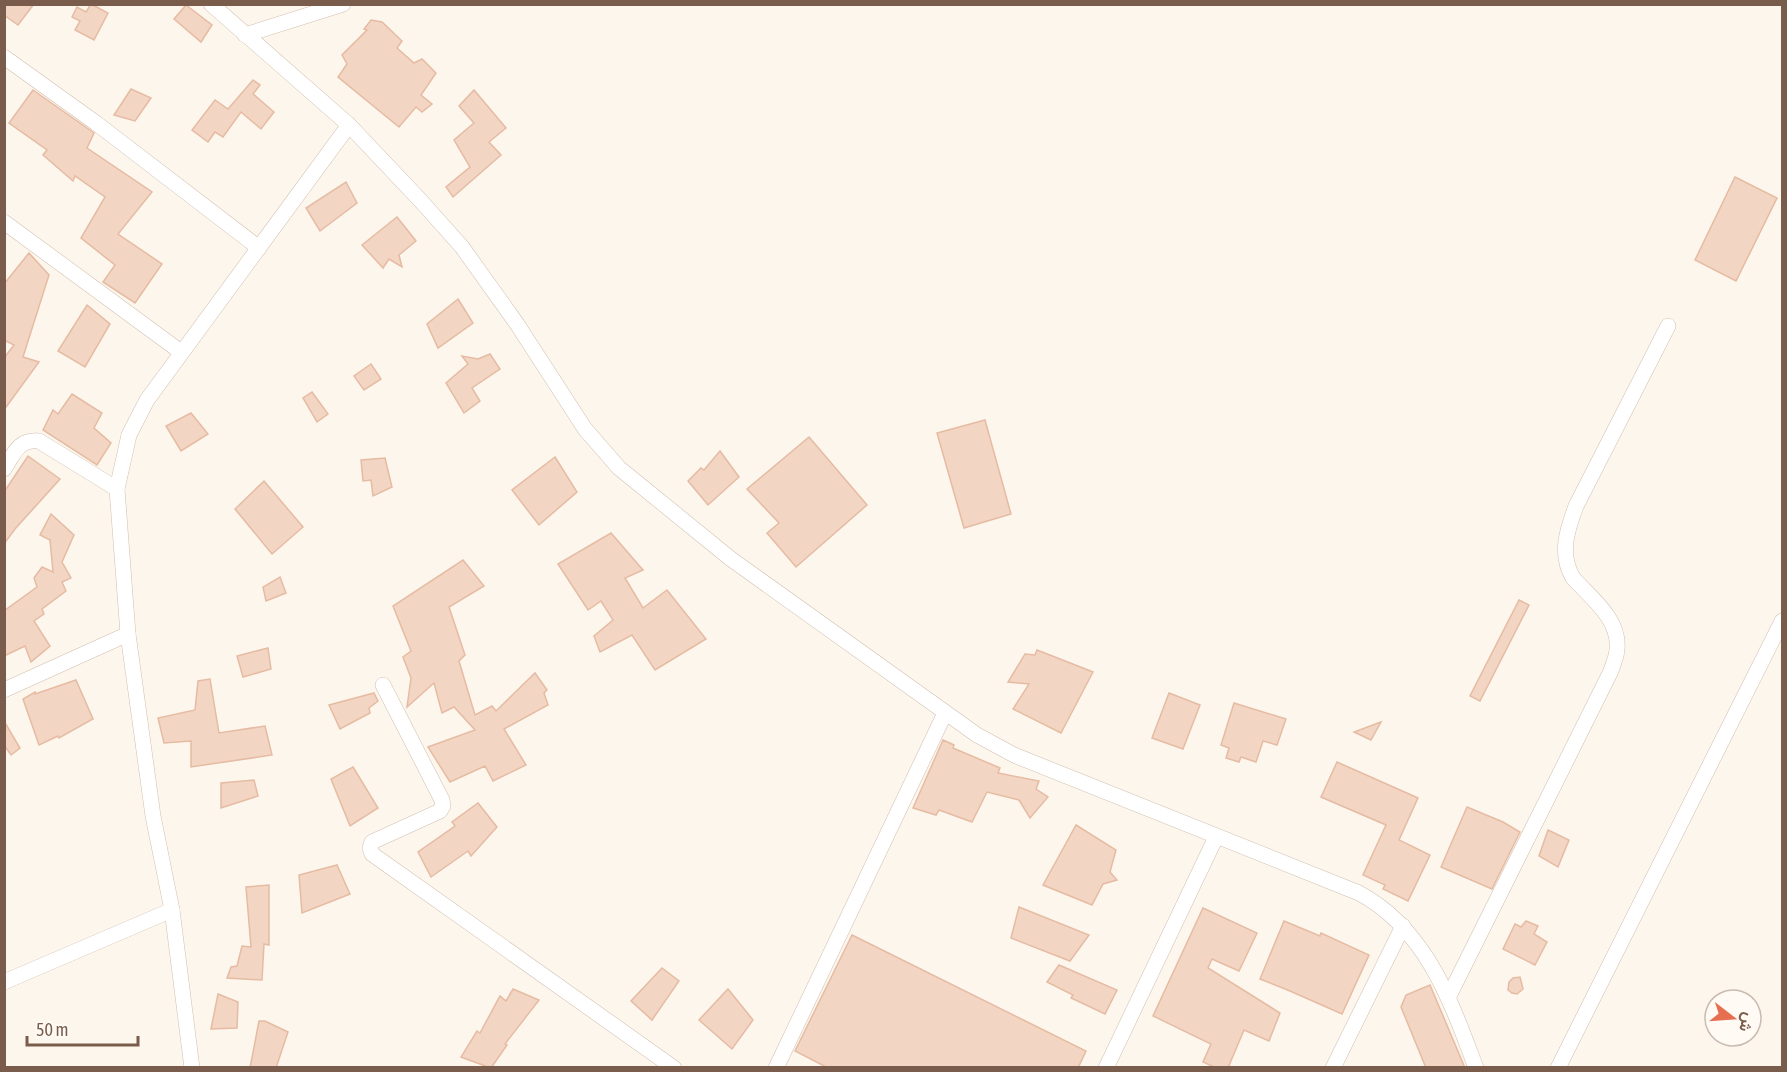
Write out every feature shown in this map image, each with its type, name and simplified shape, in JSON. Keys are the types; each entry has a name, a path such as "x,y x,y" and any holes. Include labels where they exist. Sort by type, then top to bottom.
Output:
{"street":[{"path":"211,4 349,125 420,200 462,248 517,324 585,429 620,468 731,559 977,735 1014,755 1359,893 1376,902 1403,926 1434,968 1449,996 1476,1068"},
{"path":"245,35 343,4"},
{"path":"4,57 96,123 259,248"},
{"path":"192,1068 172,910 153,816 128,634 117,489 129,435 139,413 181,352 349,125"},
{"path":"4,222 181,352"},
{"path":"1449,996 1611,671 1617,651 1617,635 1612,623 1568,571 1565,542 1576,506 1668,326"},
{"path":"4,469 21,444 29,440 39,441 117,489"},
{"path":"1558,1068 1782,621"},
{"path":"4,690 128,634"},
{"path":"383,685 443,806 440,812 372,842 370,848 372,854 674,1068"},
{"path":"776,1068 945,713"},
{"path":"1106,1068 1216,837"},
{"path":"4,982 172,910"},
{"path":"1333,1068 1403,926"}],"building":[{"path":"4,4 34,4 18,25 4,15"},
{"path":"91,4 108,13 94,40 75,30 80,21 72,17 77,7 86,12"},
{"path":"186,5 212,25 201,42 174,19"},
{"path":"371,20 382,22 402,41 397,48 414,63 422,59 436,73 421,95 432,104 422,112 416,107 399,127 338,77 347,64 342,55 367,30 364,29"},
{"path":"253,80 260,85 253,94 274,112 261,129 241,112 223,137 215,132 208,142 192,130 215,100 228,109"},
{"path":"131,89 151,98 135,121 114,115"},
{"path":"33,90 94,133 87,148 152,192 118,234 162,264 135,303 103,282 115,265 81,238 105,197 75,176 73,181 43,155 47,150 9,123"},
{"path":"474,90 506,128 489,142 501,155 453,197 446,187 470,167 454,140 474,123 459,106"},
{"path":"1735,177 1777,198 1736,281 1695,260"},
{"path":"346,182 357,203 320,231 306,208"},
{"path":"397,217 416,241 399,255 402,267 389,259 383,268 362,245"},
{"path":"29,253 49,275 23,357 39,362 4,410 4,358 14,345 4,340 4,284"},
{"path":"458,299 473,323 438,348 427,324"},
{"path":"87,305 110,324 85,367 58,351"},
{"path":"490,354 500,369 472,388 480,401 464,413 446,383 468,364 462,356 478,359"},
{"path":"371,364 381,379 364,390 354,376"},
{"path":"312,392 328,414 317,422 303,398"},
{"path":"72,394 102,413 94,428 111,443 97,465 43,430 53,410 58,414"},
{"path":"191,413 208,434 181,451 166,426"},
{"path":"985,420 1011,514 964,528 937,433"},
{"path":"809,437 867,505 796,567 767,533 779,523 747,489"},
{"path":"720,451 739,477 708,505 688,481 701,468 704,470"},
{"path":"28,456 60,479 4,544 4,492"},
{"path":"555,457 577,492 539,525 512,490"},
{"path":"385,458 392,487 373,496 371,480 363,481 361,460"},
{"path":"264,481 303,527 272,554 235,509"},
{"path":"51,514 74,535 62,562 71,578 62,582 66,591 42,609 44,614 34,621 50,646 31,662 25,646 4,656 4,611 37,587 34,578 42,567 53,572 50,540 40,535"},
{"path":"611,533 643,570 625,578 643,608 667,590 706,639 655,670 632,635 600,652 594,636 613,620 601,601 588,610 558,564"},
{"path":"463,560 484,586 449,607 465,655 459,661 475,715 492,706 496,711 535,673 547,690 544,693 548,705 504,729 526,765 493,781 485,766 450,782 428,747 475,730 454,707 442,713 434,683 407,707 411,678 403,657 411,651 393,606"},
{"path":"280,577 286,593 266,601 263,587"},
{"path":"1519,600 1529,605 1480,701 1470,696"},
{"path":"268,648 271,669 243,677 237,656"},
{"path":"1037,650 1093,672 1061,733 1013,709 1029,684 1008,682 1025,654 1035,655"},
{"path":"210,679 219,733 265,726 272,755 191,767 191,741 164,743 158,718 195,710 198,681"},
{"path":"76,680 93,719 59,738 58,736 39,745 23,699 35,692 35,694"},
{"path":"374,693 378,701 369,708 370,713 340,729 329,705"},
{"path":"1169,693 1200,705 1183,749 1152,738"},
{"path":"1234,703 1286,719 1277,745 1263,741 1256,762 1241,757 1239,762 1226,758 1229,748 1221,745"},
{"path":"4,721 20,748 11,755 4,745"},
{"path":"1381,722 1371,740 1354,732"},
{"path":"943,740 954,745 953,748 1000,768 998,773 1039,781 1036,789 1048,797 1030,818 1019,800 987,792 972,822 939,810 936,815 913,808"},
{"path":"1337,762 1418,798 1399,840 1430,855 1408,901 1383,889 1385,885 1363,875 1386,825 1321,797"},
{"path":"353,767 378,808 350,826 331,779"},
{"path":"254,780 258,796 221,808 221,783"},
{"path":"478,803 497,827 471,856 468,851 431,877 418,852 455,826 452,822"},
{"path":"1467,807 1520,832 1492,889 1441,867"},
{"path":"1076,825 1116,850 1110,872 1117,880 1103,884 1092,905 1043,885"},
{"path":"1548,830 1569,840 1558,867 1539,856"},
{"path":"337,865 350,894 302,913 299,875"},
{"path":"269,885 269,945 264,944 262,980 227,978 231,967 237,966 242,946 251,947 246,887"},
{"path":"1019,907 1089,935 1070,961 1011,938"},
{"path":"1203,908 1257,933 1239,971 1212,959 1208,968 1280,1013 1269,1041 1244,1030 1228,1068 1216,1068 1203,1062 1211,1044 1153,1016"},
{"path":"1284,921 1320,936 1321,933 1369,955 1342,1014 1260,979"},
{"path":"1526,921 1538,926 1534,934 1547,942 1535,965 1503,949 1515,924 1521,927"},
{"path":"852,935 1086,1051 1078,1068 828,1068 795,1051"},
{"path":"1059,965 1117,990 1105,1014 1071,998 1073,995 1047,982"},
{"path":"662,968 679,981 652,1020 631,1001"},
{"path":"1520,977 1523,989 1517,994 1512,993 1508,990 1509,982 1513,978"},
{"path":"1430,985 1465,1068 1426,1068 1401,1007 1406,995"},
{"path":"513,989 539,1000 505,1044 507,1045 491,1068 461,1057 477,1031 480,1033 500,996 506,1001"},
{"path":"728,989 753,1020 732,1049 699,1020"},
{"path":"218,994 238,1002 237,1028 211,1029"},
{"path":"259,1021 265,1021 288,1032 276,1068 250,1068"}]}
